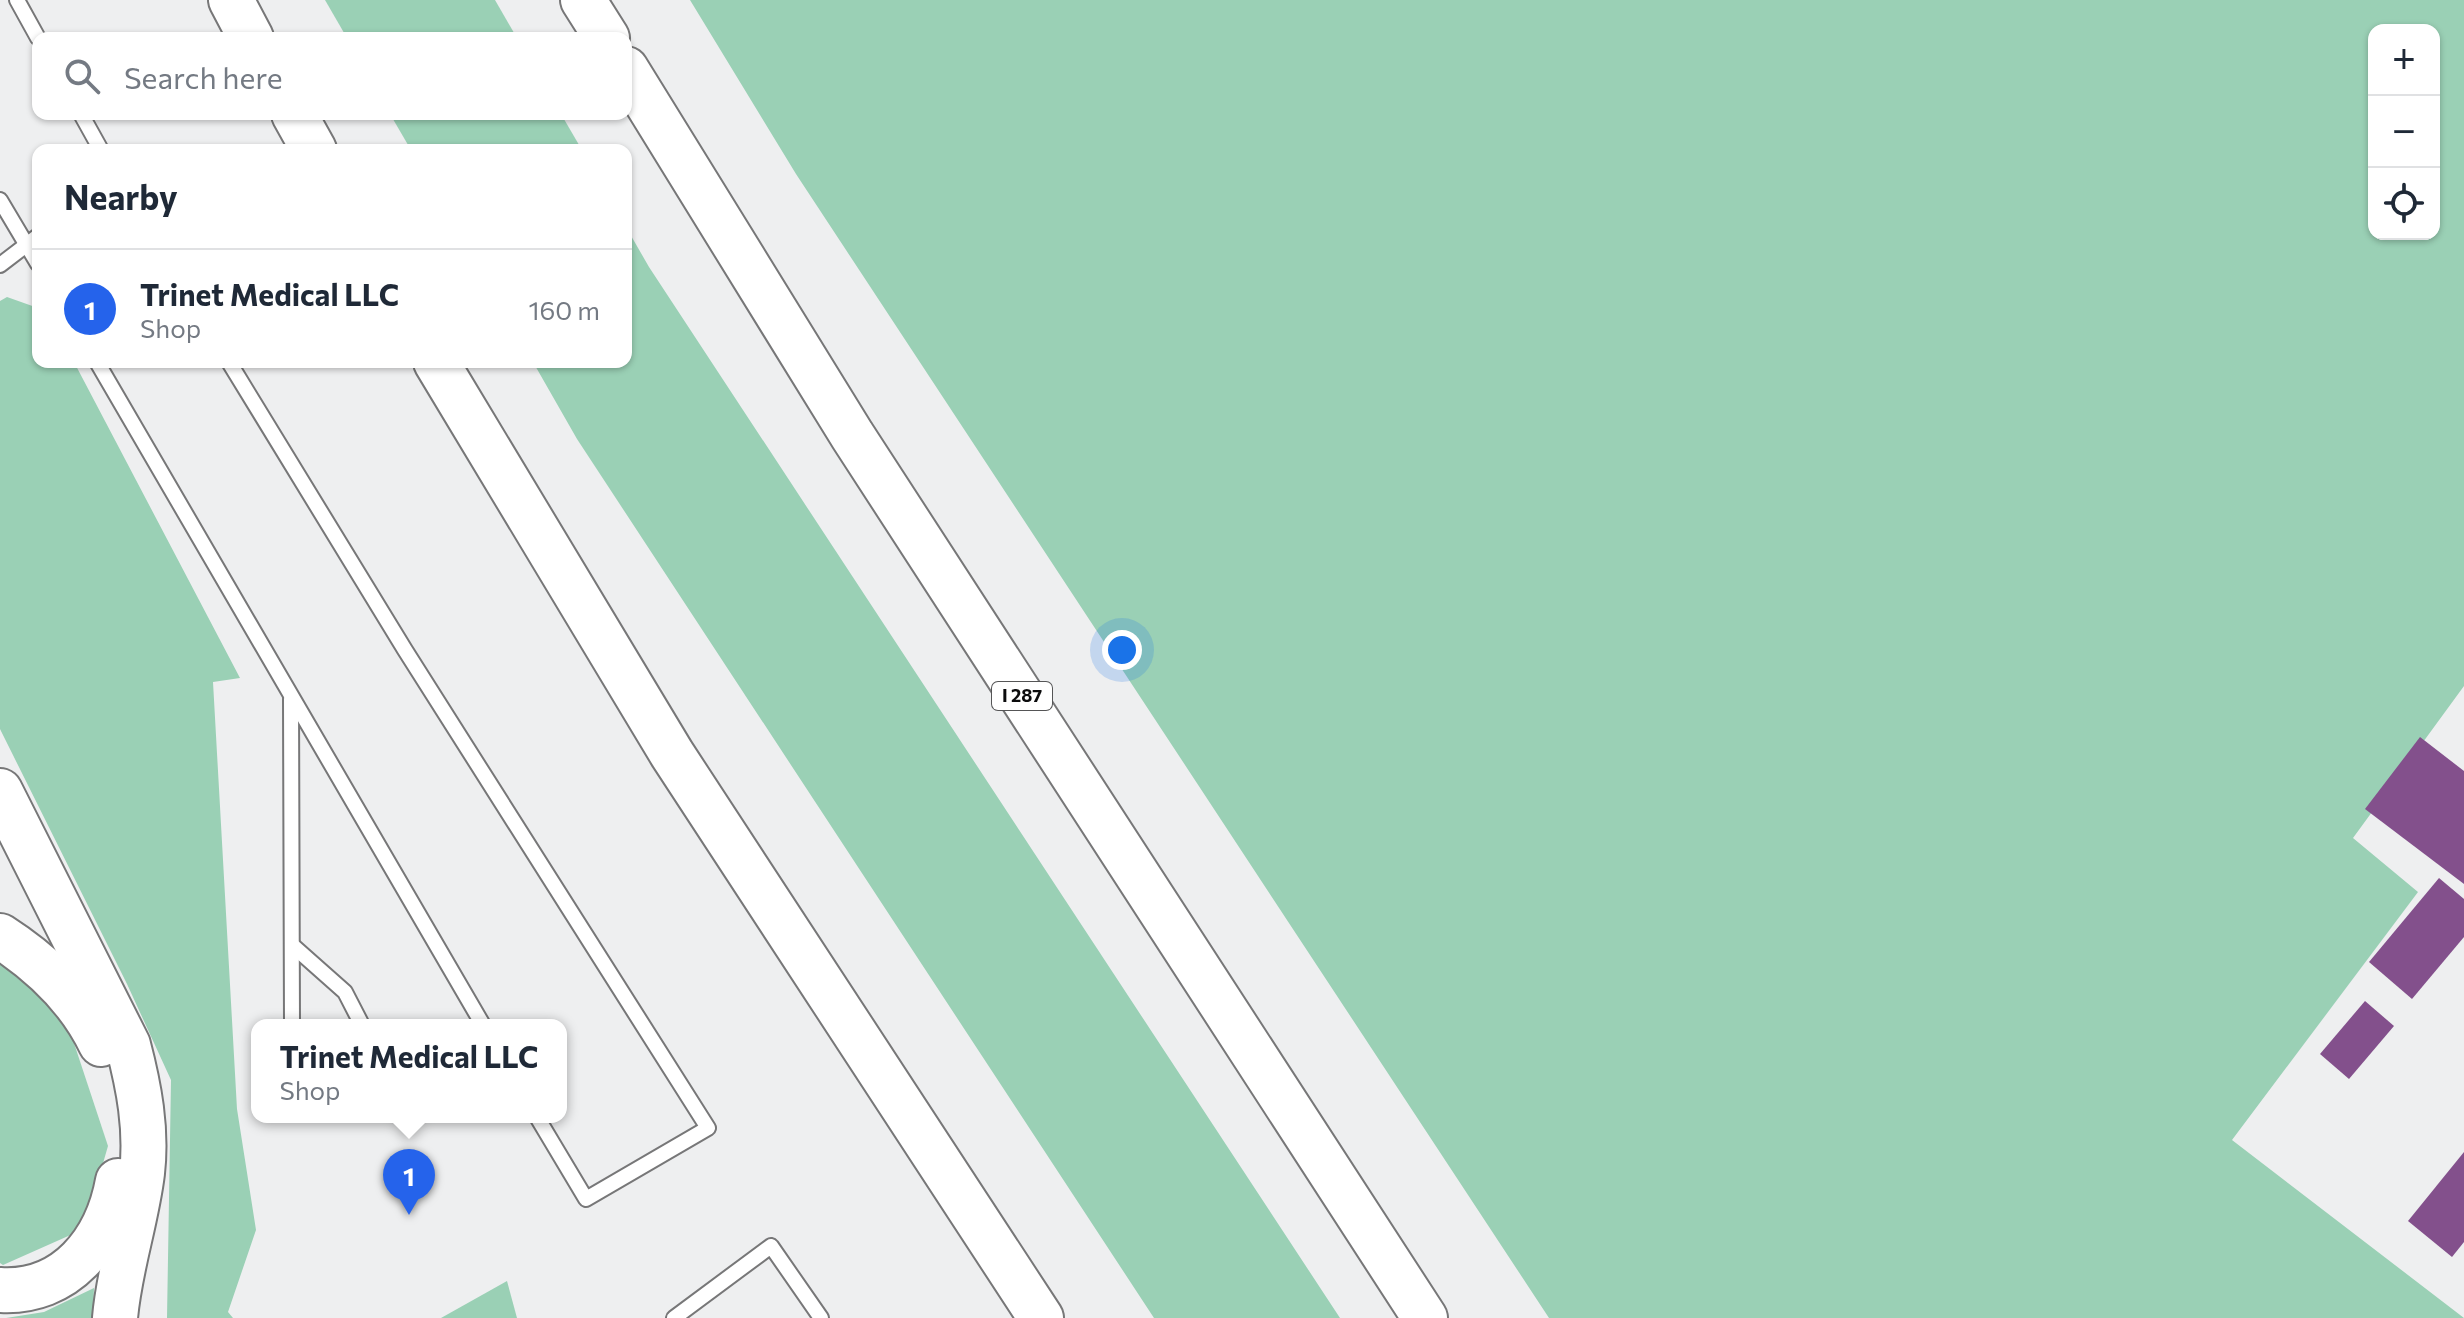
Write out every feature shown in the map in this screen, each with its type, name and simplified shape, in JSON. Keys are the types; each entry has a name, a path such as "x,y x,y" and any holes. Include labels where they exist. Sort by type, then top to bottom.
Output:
{"highway":[{"path":"231,0 248,32"},
{"path":"583,0 603,32"},
{"name":"I 287","path":"632,79 852,435 1425,1318"},
{"path":"297,120 311,144"},
{"path":"440,368 672,754 1041,1318"},
{"path":"0,791 128,1045 136,1074 144,1125 142,1172 117,1289 115,1318"},
{"path":"0,936 25,952 60,983 92,1025 109,1062 119,1103 123,1150 117,1189 104,1225 85,1256 56,1279 20,1291 0,1290"}],"lane":[{"path":"17,0 35,32"},
{"path":"84,120 98,144"},
{"path":"0,200 32,240"},
{"path":"0,251 32,240"},
{"path":"0,265 32,240"},
{"path":"101,368 479,1019"},
{"path":"233,368 405,650 708,1128 586,1199 541,1123"},
{"path":"291,699 292,1019"},
{"path":"292,945 345,992 359,1019"},
{"path":"674,1318 771,1246 821,1318"}],"green space":[{"path":"325,0 495,0 514,32 344,32"},
{"path":"690,0 2464,0 2464,686 2353,838 2418,892 2232,1140 2464,1318 1549,1318 796,174"},
{"path":"394,120 564,120 578,144 408,144"},
{"path":"632,237 1340,1318 1154,1318 577,439 536,368 632,368"},
{"path":"7,297 32,306 32,368 77,368 240,678 213,682 237,1109 256,1230 228,1312 233,1318 167,1318 171,1080 127,984 0,729 0,301"},
{"path":"0,953 68,1025 108,1146 84,1229 3,1265 0,1263"},
{"path":"507,1281 517,1318 441,1318"},
{"path":"94,1288 93,1318 6,1318 44,1312"}],"building":[{"path":"2420,737 2464,771 2464,884 2365,809"},
{"path":"2439,878 2464,899 2464,937 2412,999 2369,962"},
{"path":"2365,1001 2394,1026 2349,1079 2320,1054"},
{"path":"2464,1152 2464,1242 2452,1257 2408,1221"}],"place":[{"name":"Trinet Medical LLC","path":"409,1215"}]}
